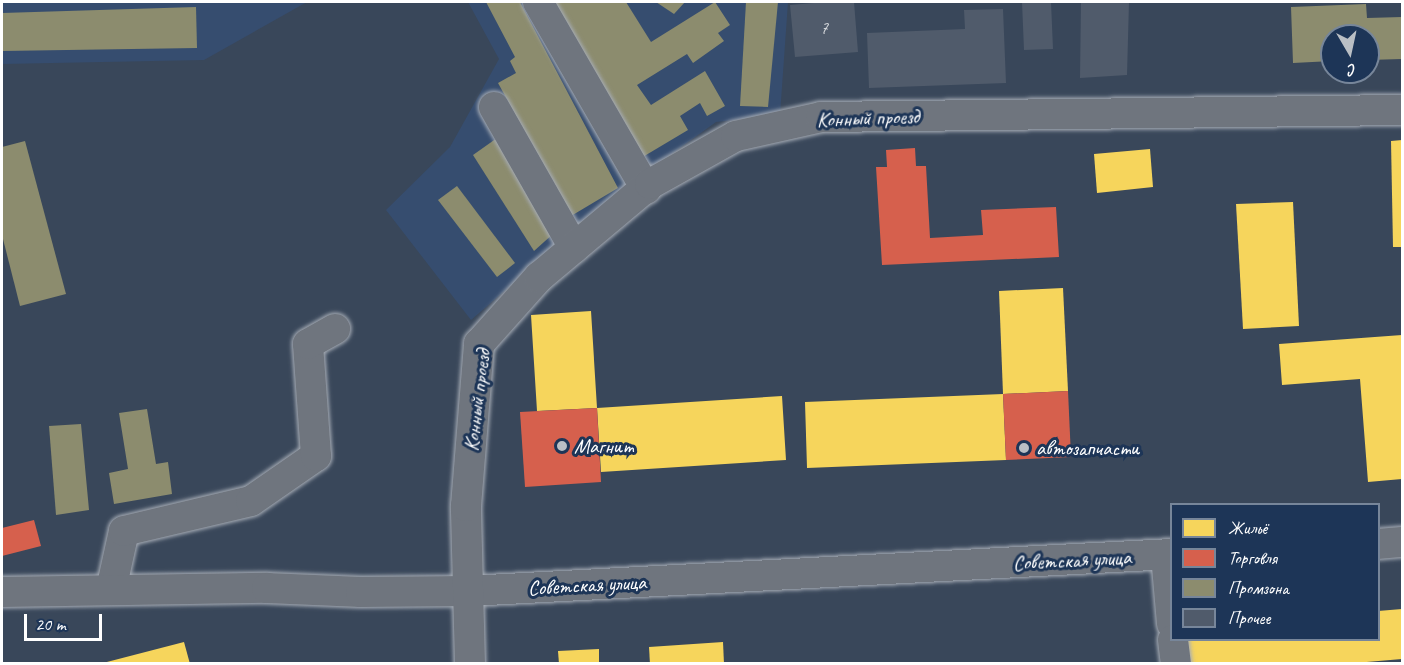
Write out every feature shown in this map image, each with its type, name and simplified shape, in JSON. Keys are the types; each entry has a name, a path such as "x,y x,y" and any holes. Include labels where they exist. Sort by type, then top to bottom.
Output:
{"street":[{"path":"538,2 646,189"},
{"path":"494,107 574,248"},
{"name":"Конный проезд","path":"470,663 466,506 479,344 539,277 646,189 736,136 821,117 1402,110"},
{"path":"111,590 124,531 251,501 316,456 308,344 335,329"},
{"path":"1380,544 1402,542"},
{"path":"1169,554 1170,577"},
{"name":"Советская улица","path":"2,592 267,588 361,592 468,591 1169,554"},
{"path":"1173,641 1176,663"}],"shaded area":[{"path":"2,2 307,2 204,60 2,64"},
{"path":"468,2 788,2 780,115 716,122 620,191 471,320 386,210 450,147 499,59"}],"building: Жильё":[{"path":"1402,140 1402,247 1393,247 1391,141"},
{"path":"1150,149 1153,187 1097,193 1094,154"},
{"path":"1293,202 1299,326 1243,329 1236,204"},
{"path":"1063,288 1068,391 1003,394 999,291"},
{"path":"591,311 597,408 537,411 531,315"},
{"path":"1402,335 1402,479 1368,482 1360,379 1282,385 1279,344"},
{"path":"1003,394 1006,460 807,468 805,402"},
{"path":"782,396 786,460 601,472 597,408"},
{"path":"1402,609 1402,659 1343,664 1185,664 1183,641 1380,641 1380,611"},
{"path":"184,642 190,664 103,664 103,663"},
{"path":"723,642 724,664 650,664 649,647"},
{"path":"599,649 599,664 559,664 558,651"}],"building: Торговля":[{"path":"915,148 916,166 926,166 930,238 983,235 981,210 1056,207 1059,257 882,265 876,167 887,167 886,150"},
{"path":"1068,391 1071,457 1006,460 1003,394"},
{"path":"597,408 601,482 525,487 520,412"},
{"path":"34,520 41,546 2,556 2,528"}],"building: Промзона":[{"path":"486,2 520,2 618,188 571,216 498,83 516,73 510,61 515,57"},
{"path":"554,2 626,2 651,42 715,2 730,25 718,33 724,41 693,63 687,54 637,85 651,105 705,71 725,106 707,116 700,103 680,116 688,130 641,158"},
{"path":"656,2 685,2 674,14"},
{"path":"746,2 778,2 768,107 740,106"},
{"path":"1366,4 1367,18 1402,17 1402,59 1380,60 1380,24 1320,24 1320,62 1293,63 1291,7"},
{"path":"196,7 197,48 2,51 2,13"},
{"path":"497,138 554,233 534,251 473,155"},
{"path":"25,141 66,294 20,306 2,235 2,147"},
{"path":"457,186 515,263 497,277 438,200"},
{"path":"147,409 156,464 168,462 172,494 114,504 109,473 128,469 119,413"},
{"path":"81,424 89,510 56,515 49,426"}],"building: Прочее":[{"path":"854,2 858,52 795,57 790,5"},
{"path":"1022,2 1051,2 1053,49 1024,50"},
{"path":"1081,2 1129,2 1127,75 1080,78"},
{"path":"1003,9 1006,83 869,88 867,33 965,29 964,10"}],"place":[{"name":"Магнит","path":"562,446"},
{"name":"автозапчасти","path":"1024,448"}]}
